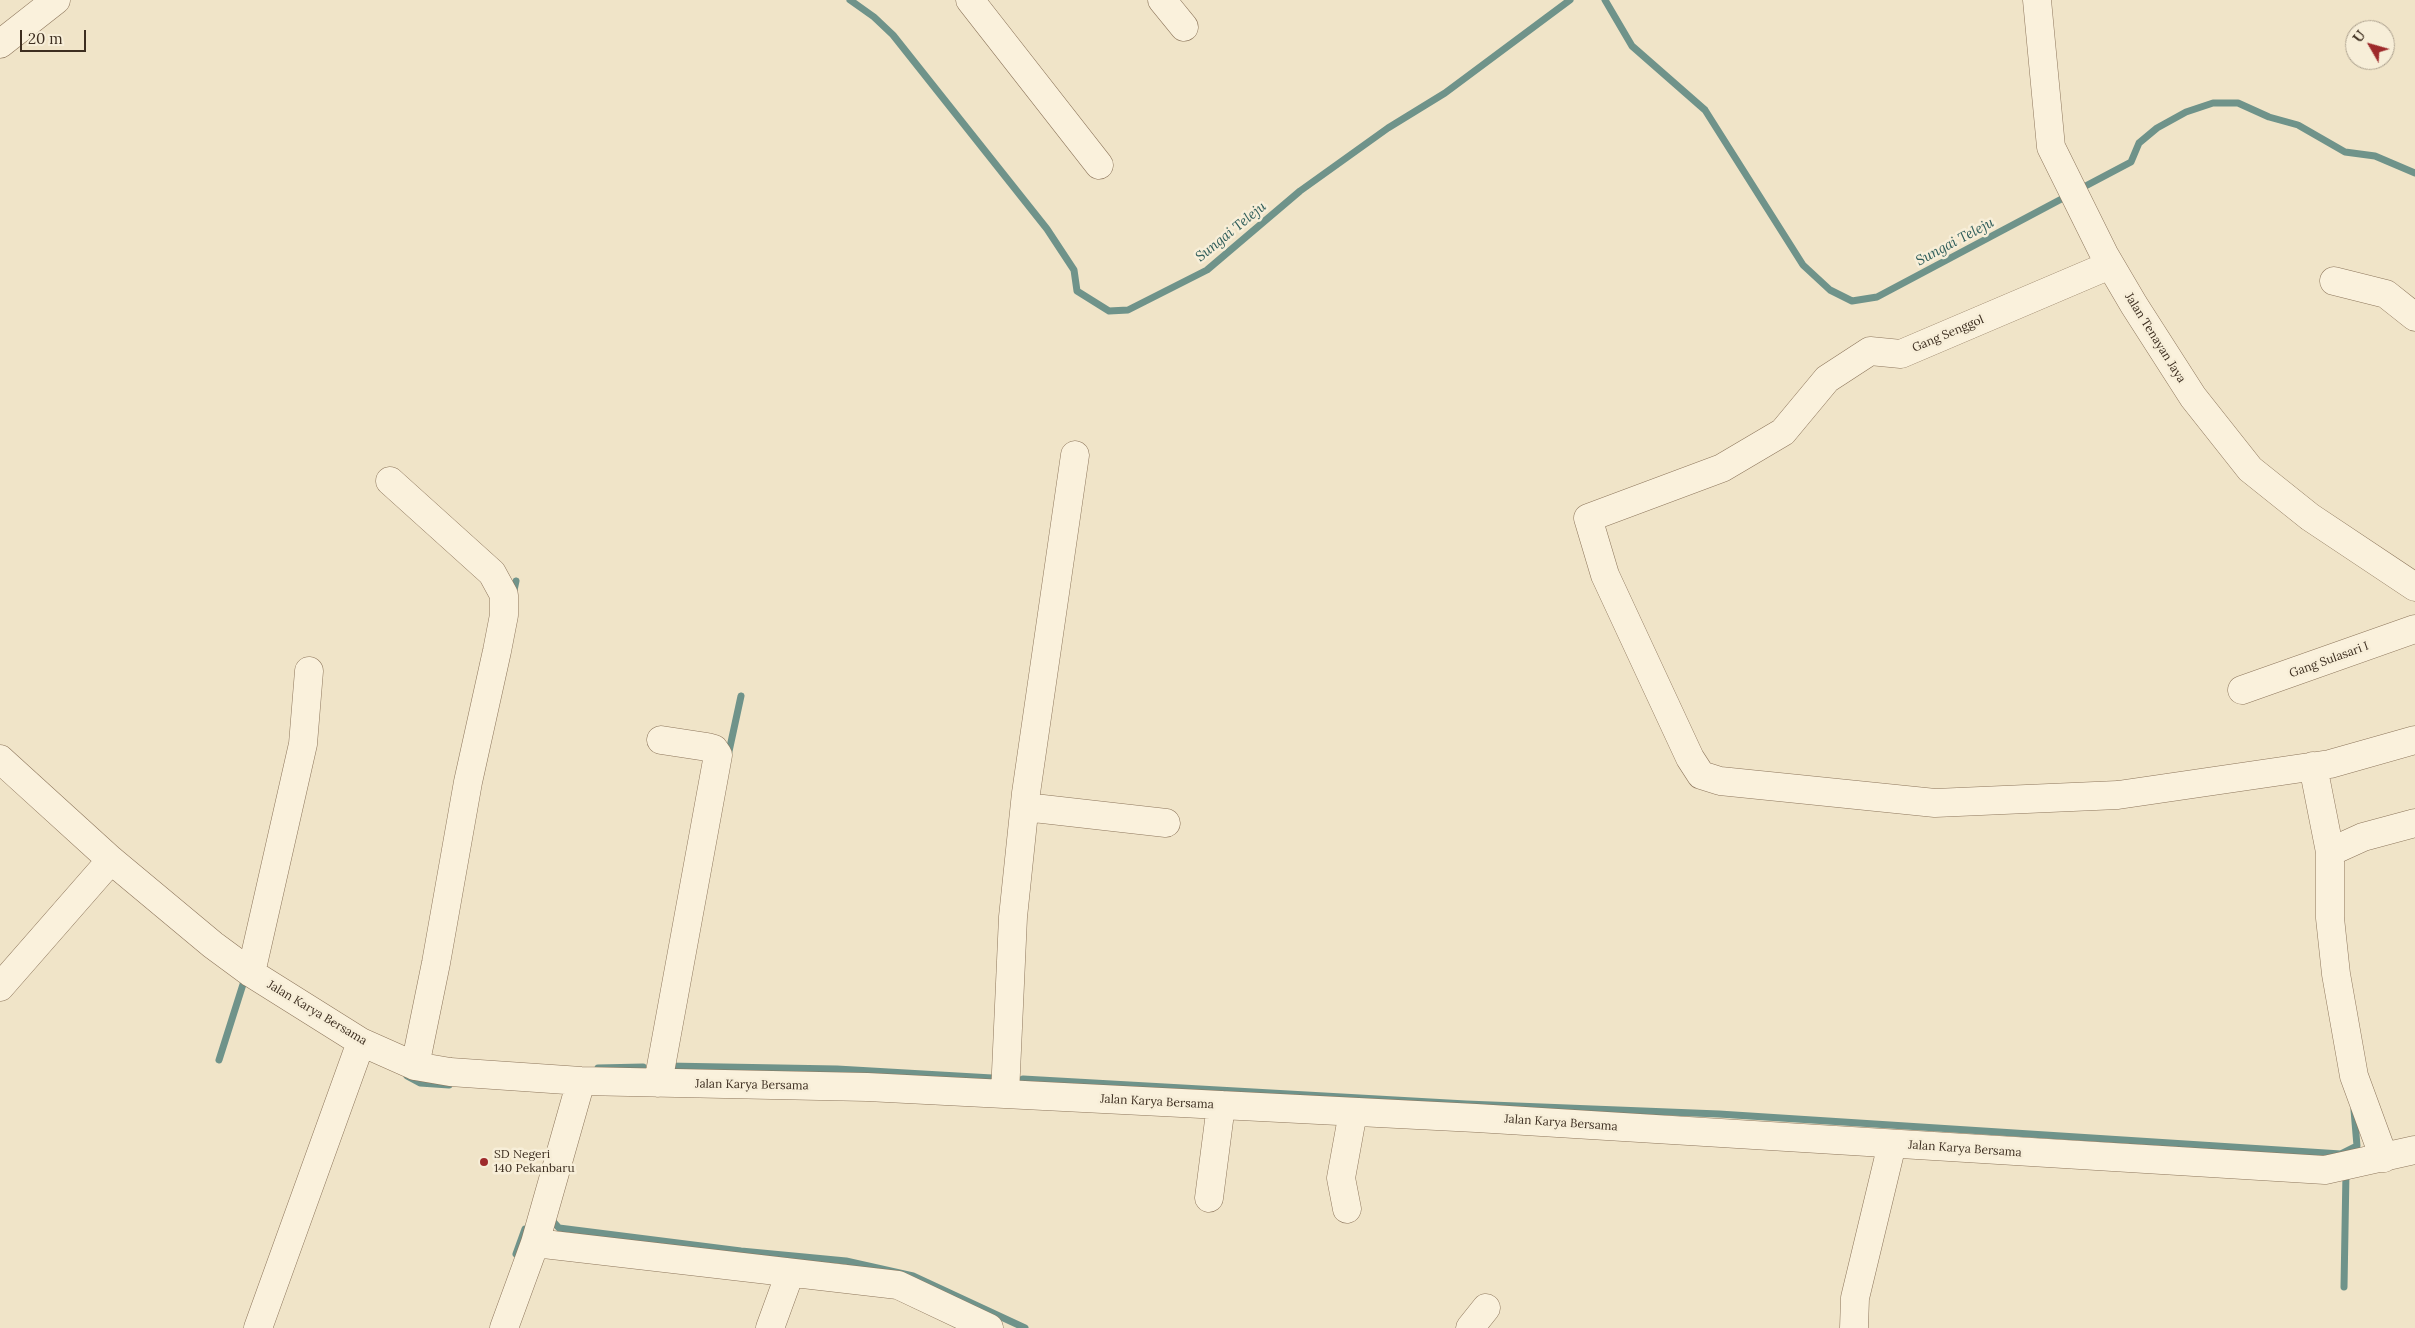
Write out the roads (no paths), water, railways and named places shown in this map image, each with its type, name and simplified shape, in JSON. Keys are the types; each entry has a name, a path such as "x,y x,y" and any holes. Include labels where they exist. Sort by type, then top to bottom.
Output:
{"street":[{"path":"0,44 56,0"},
{"path":"970,0 1099,165"},
{"path":"1162,0 1184,27"},
{"name":"Jalan Tenayan Jaya","path":"2037,0 2051,147 2107,260 2193,397 2250,469 2310,517 2415,587"},
{"name":"Gang Senggol","path":"2107,260 1901,354 1870,351 1828,379 1783,432 1722,468 1588,518 1605,575 1690,758 1701,775 1720,782 1935,803 2118,795 2313,766"},
{"path":"2334,281 2386,294 2415,316"},
{"path":"1005,1094 1013,917 1025,807 1074,455"},
{"path":"390,481 492,574 504,595 504,615 468,782 416,1066"},
{"name":"Gang Sulasari I","path":"2242,690 2415,629"},
{"path":"251,973 303,744 309,670"},
{"path":"658,1083 718,755 714,749 707,747 661,740"},
{"path":"2384,1158 2354,1076 2336,974 2330,918 2330,852 2313,766 2330,764 2415,740"},
{"name":"Jalan Karya Bersama","path":"0,759 111,860 213,945 251,973 362,1042 416,1066 450,1072 581,1081 866,1088 1221,1105 2325,1170 2415,1150"},
{"path":"1025,807 1166,823"},
{"path":"2330,852 2363,837 2415,823"},
{"path":"0,987 111,860"},
{"path":"258,1328 362,1042"},
{"path":"504,1328 535,1243 581,1081"},
{"path":"1209,1198 1221,1105"},
{"path":"1347,1209 1342,1178 1353,1112"},
{"path":"1854,1328 1855,1298 1892,1144"},
{"path":"535,1243 898,1285 989,1328"},
{"path":"770,1328 790,1273"}],"waterway":[{"name":"Sungai Teleju","path":"850,0 874,17 893,35 1047,229 1074,270 1077,291 1109,311 1128,310 1207,270 1300,191 1388,128 1445,93 1570,0"},
{"name":"Sungai Teleju","path":"1605,0 1632,46 1705,110 1803,265 1830,290 1852,301 1877,297 2069,195"},
{"name":"Sungai Teleju","path":"2078,190 2131,162 2139,143 2157,128 2186,112 2213,103 2238,103 2269,117 2298,125 2345,152 2375,156 2415,173"},
{"path":"513,595 516,581"},
{"path":"728,756 741,696"},
{"path":"219,1060 245,978"},
{"path":"667,1066 837,1069 992,1078"},
{"path":"598,1068 643,1067"},
{"path":"407,1076 420,1083 449,1085"},
{"path":"1023,1079 1466,1104 1719,1114 2341,1154 2357,1146 2354,1110"},
{"path":"2344,1287 2346,1172"},
{"path":"550,1218 559,1228 741,1251 846,1261 913,1276 1025,1328"},
{"path":"516,1254 525,1229"}],"place":[{"name":"SD Negeri 140 Pekanbaru","path":"484,1162"}]}
